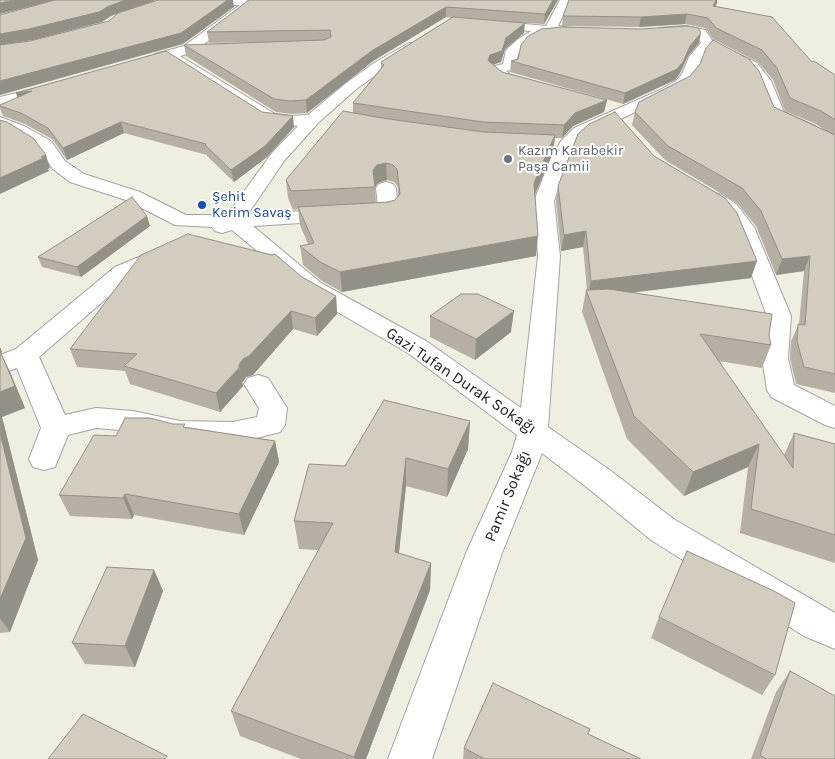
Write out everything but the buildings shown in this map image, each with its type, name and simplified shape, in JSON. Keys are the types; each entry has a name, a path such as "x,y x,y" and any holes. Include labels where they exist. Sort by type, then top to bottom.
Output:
{"street":[{"path":"559,32 551,27 566,0"},
{"path":"181,3 242,1 246,6 189,49"},
{"path":"473,22 559,32 595,33"},
{"path":"654,32 685,30 702,33 708,43 752,66 764,81 777,115 809,130 835,146"},
{"path":"544,89 506,79 496,70 510,66 511,53 536,34 559,32"},
{"path":"56,428 12,360 123,272 233,222 278,157 315,117 378,66 424,40"},
{"name":"Pamir Sokağı","path":"410,759 484,553 527,452 533,430 550,256 544,201 559,160 558,145 580,132 621,117 681,84 688,75 696,57 708,43"},
{"path":"151,59 189,49 212,49"},
{"path":"169,54 271,118 291,121 315,117 336,118"},
{"path":"0,102 67,84"},
{"path":"0,122 18,129 45,145 59,165 77,178 133,196 182,221 233,222 388,214 386,188"},
{"path":"695,187 728,208 744,227 759,261 779,316 774,358 781,390 835,418"},
{"name":"Gazi Tufan Durak Sokağı","path":"233,222 280,259 312,288 417,348 533,430 663,530 818,624 835,631"},
{"path":"56,428 96,418 133,420 180,432 233,432 270,425 273,408 258,384"},
{"path":"44,460 56,428"}],"place":[{"name":"Kazım Karabekir Paşa Camii","path":"508,159"},
{"name":"Şehit Kerim Savaş","path":"202,205"}]}
